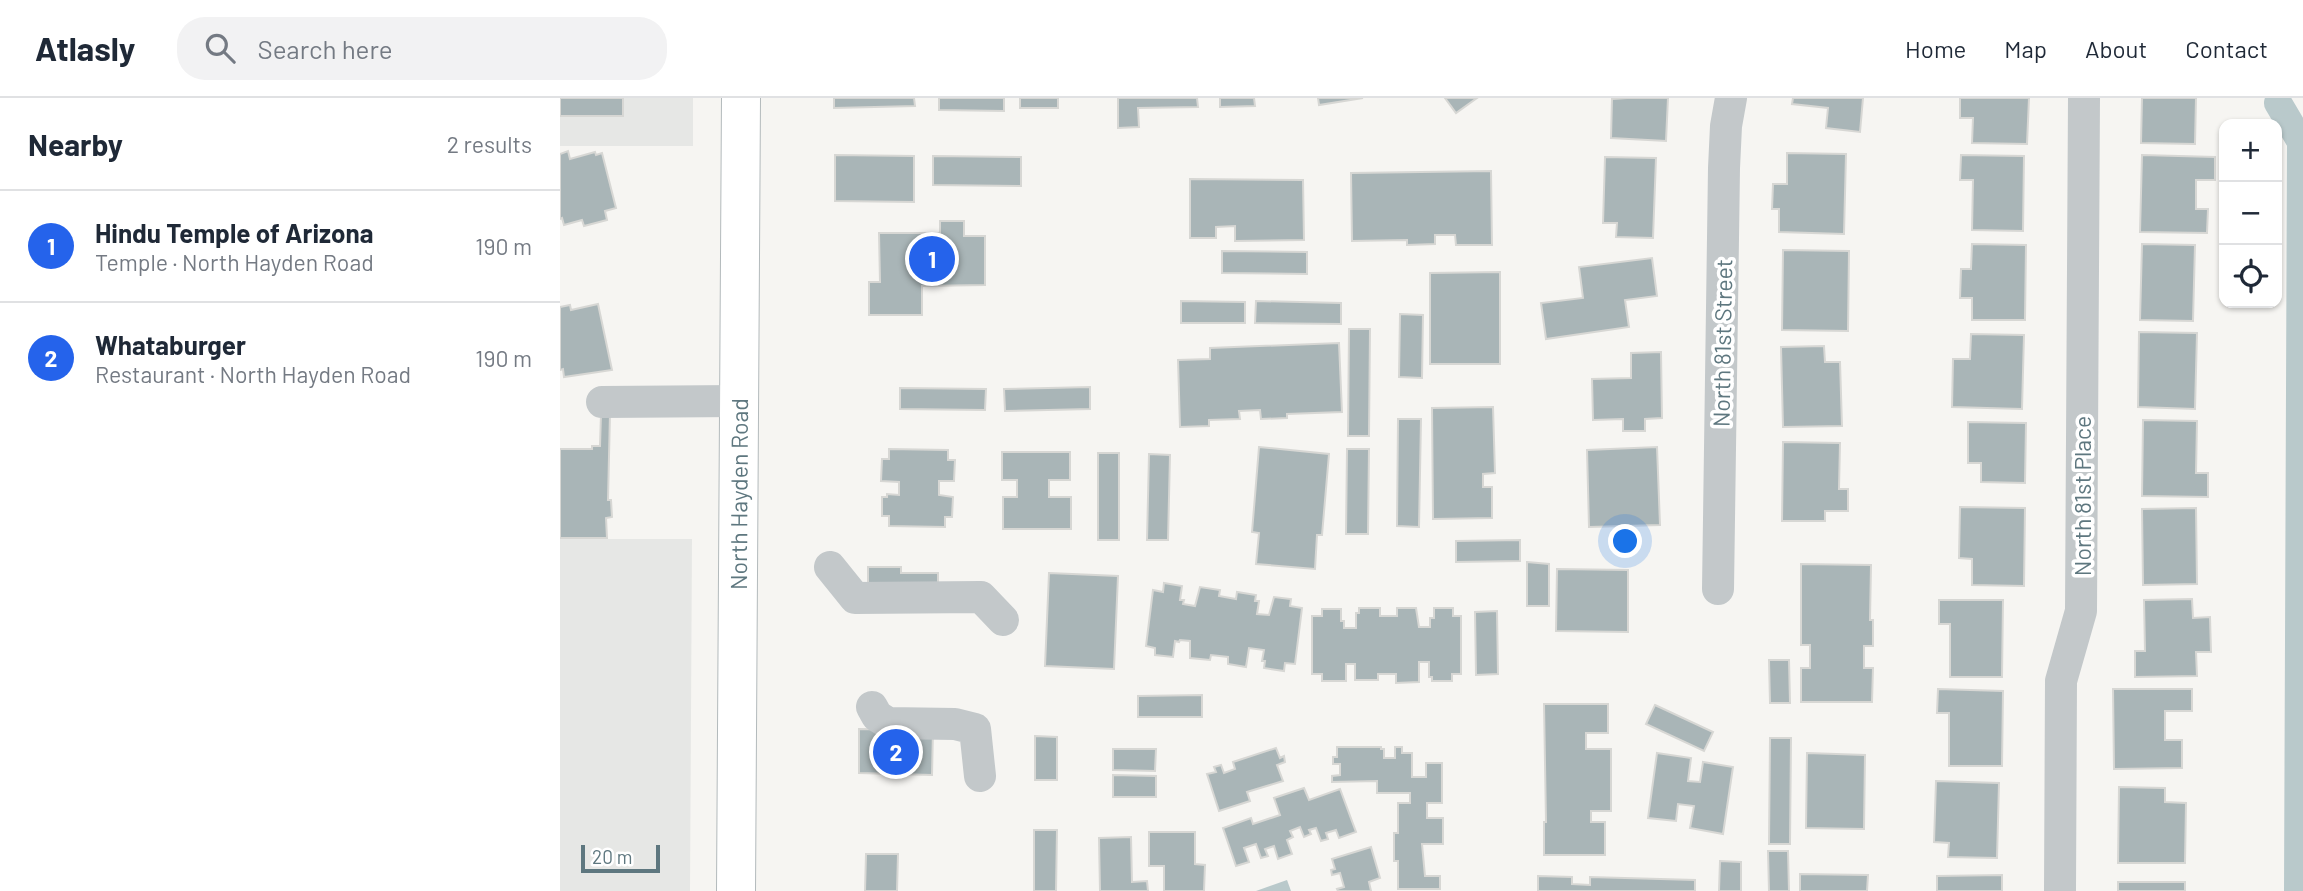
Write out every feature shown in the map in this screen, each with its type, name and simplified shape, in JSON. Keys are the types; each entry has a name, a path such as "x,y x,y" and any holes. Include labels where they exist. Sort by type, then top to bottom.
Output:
{"main road":[{"name":"North Hayden Road","path":"736,891 741,98"}],"street":[{"name":"North 81st Street","path":"1718,589 1724,168 1726,126 1731,98"},
{"name":"North 81st Place","path":"2060,891 2061,681 2081,611 2084,98"},
{"path":"602,402 738,401"},
{"path":"830,567 855,598 981,597 1003,620"},
{"path":"872,708 877,716 888,723 955,724 975,729 980,776"}],"shaded area":[{"path":"560,98 693,98 693,146 560,146"},
{"path":"560,539 692,539 690,891 560,891"},
{"path":"1287,880 1291,891 1256,891"}],"building":[{"path":"560,98 623,98 623,116 560,116"},
{"path":"834,98 914,98 915,106 834,108"},
{"path":"939,98 1004,98 1004,111 939,110"},
{"path":"1020,98 1058,98 1058,108 1020,108"},
{"path":"1118,98 1197,98 1198,107 1138,108 1139,127 1118,128"},
{"path":"1220,98 1254,98 1255,106 1220,107"},
{"path":"1318,98 1363,98 1319,105"},
{"path":"1445,98 1477,98 1456,113"},
{"path":"1668,98 1666,141 1611,138 1612,99"},
{"path":"1793,98 1863,98 1860,132 1826,128 1828,108 1792,104"},
{"path":"1960,98 2029,98 2027,144 1972,143 1973,118 1960,118"},
{"path":"2142,98 2196,98 2195,144 2141,143"},
{"path":"568,151 570,159 595,152 596,155 602,153 616,208 605,211 607,220 584,226 582,220 564,225 562,218 560,219 560,154"},
{"path":"1787,153 1846,154 1844,234 1779,232 1779,209 1772,209 1773,184 1787,184"},
{"path":"835,155 914,156 914,202 835,201"},
{"path":"1961,155 2024,156 2023,231 1972,230 1973,180 1960,180"},
{"path":"2142,155 2215,157 2215,180 2196,180 2196,209 2208,209 2207,233 2140,232"},
{"path":"933,156 1021,157 1021,186 933,185"},
{"path":"1605,157 1656,158 1653,238 1616,237 1617,223 1603,223"},
{"path":"1491,171 1492,245 1456,245 1455,235 1435,235 1435,244 1407,245 1407,240 1352,241 1351,173"},
{"path":"1190,179 1303,180 1304,240 1235,241 1235,226 1216,227 1216,238 1190,238"},
{"path":"940,221 964,221 964,236 985,236 985,285 922,286 922,315 869,315 869,282 880,282 879,233 940,233"},
{"path":"1972,244 2026,245 2025,320 1972,320 1972,298 1960,298 1961,269 1971,269"},
{"path":"2142,244 2195,245 2193,321 2140,320"},
{"path":"1783,250 1849,251 1848,331 1782,330"},
{"path":"1222,251 1307,252 1307,274 1222,273"},
{"path":"1652,258 1657,296 1625,300 1629,327 1546,339 1541,303 1583,298 1579,267"},
{"path":"1500,272 1500,364 1430,364 1430,273"},
{"path":"1181,301 1245,302 1245,323 1181,323"},
{"path":"1256,301 1341,303 1341,324 1255,323"},
{"path":"598,304 612,370 564,377 563,369 560,370 560,307 570,305 571,310"},
{"path":"1400,314 1423,315 1422,378 1399,377"},
{"path":"1349,329 1370,329 1369,436 1348,436"},
{"path":"2139,332 2197,333 2195,409 2138,407"},
{"path":"1971,334 2024,335 2022,409 1952,407 1953,359 1970,359"},
{"path":"1339,343 1342,412 1287,414 1287,418 1261,419 1260,410 1239,411 1240,419 1209,420 1209,426 1180,427 1178,360 1210,359 1210,348"},
{"path":"1824,346 1825,362 1840,362 1842,426 1783,427 1781,347"},
{"path":"1661,352 1662,418 1645,419 1645,431 1623,431 1623,419 1593,420 1592,379 1631,378 1631,353"},
{"path":"1090,387 1090,409 1005,411 1004,389"},
{"path":"900,388 986,389 985,410 900,409"},
{"path":"1493,407 1495,473 1483,474 1483,487 1492,487 1492,518 1433,519 1432,408"},
{"path":"610,413 608,500 611,500 612,517 606,518 607,538 560,538 560,449 592,449 592,446 600,446 601,414"},
{"path":"1398,419 1421,419 1419,527 1397,526"},
{"path":"2143,420 2197,421 2196,473 2208,473 2208,497 2142,496"},
{"path":"1968,422 2026,423 2025,483 1981,482 1981,463 1968,463"},
{"path":"1783,442 1840,443 1839,489 1848,489 1848,511 1825,511 1825,521 1782,521"},
{"path":"1259,447 1329,454 1322,535 1317,535 1315,569 1256,564 1259,533 1252,532"},
{"path":"1657,447 1660,525 1589,527 1587,450"},
{"path":"889,449 948,450 948,460 955,460 954,481 939,481 939,495 953,497 952,517 945,517 945,527 889,526 889,516 882,516 882,497 887,497 887,494 899,495 899,482 881,481 882,459 889,459"},
{"path":"1347,449 1369,449 1368,534 1346,534"},
{"path":"1002,452 1070,452 1070,480 1049,480 1049,497 1071,497 1071,529 1003,529 1003,497 1017,497 1017,480 1002,480"},
{"path":"1098,453 1119,453 1119,540 1098,540"},
{"path":"1149,454 1170,455 1168,540 1147,540"},
{"path":"1960,507 2025,508 2024,586 1972,585 1972,559 1959,558"},
{"path":"2196,508 2197,584 2143,585 2142,509"},
{"path":"1520,540 1520,561 1456,562 1456,541"},
{"path":"1527,562 1549,564 1549,606 1527,606"},
{"path":"1801,564 1871,565 1870,620 1873,620 1873,646 1864,646 1864,668 1873,668 1872,702 1801,702 1801,668 1810,668 1810,645 1801,645"},
{"path":"868,567 901,567 901,573 938,573 938,589 868,596"},
{"path":"1557,569 1628,570 1628,632 1556,631"},
{"path":"1049,573 1118,576 1114,669 1045,666"},
{"path":"1164,583 1182,586 1180,600 1184,600 1183,604 1195,606 1200,587 1220,590 1219,596 1236,599 1237,592 1256,595 1255,601 1259,601 1257,614 1269,615 1274,597 1291,599 1290,606 1302,608 1295,664 1285,663 1284,671 1264,668 1264,650 1249,648 1246,667 1228,664 1228,657 1211,655 1210,660 1190,658 1190,641 1180,640 1175,641 1173,657 1155,655 1155,648 1146,646 1153,590 1163,592"},
{"path":"2192,599 2193,618 2210,617 2211,652 2196,652 2197,676 2135,677 2135,651 2145,651 2144,600"},
{"path":"1939,600 2003,600 2002,677 1950,677 1950,624 1939,624"},
{"path":"1359,608 1380,608 1380,616 1397,616 1397,608 1416,608 1419,627 1430,627 1434,608 1453,608 1453,616 1461,616 1461,674 1452,674 1452,681 1432,681 1432,677 1429,677 1429,662 1419,662 1419,682 1396,683 1396,674 1378,674 1378,680 1355,680 1355,664 1346,664 1346,681 1322,681 1322,674 1312,674 1312,616 1322,616 1322,609 1341,609 1344,628 1356,628 1356,613 1359,613"},
{"path":"1497,611 1498,674 1476,675 1475,612"},
{"path":"1769,660 1789,660 1790,703 1770,703"},
{"path":"1938,689 2003,691 2002,766 1949,766 1949,713 1937,713"},
{"path":"2113,689 2192,689 2192,711 2165,711 2165,740 2182,740 2182,768 2114,769"},
{"path":"1202,695 1202,717 1138,717 1138,696"},
{"path":"1544,704 1608,704 1608,733 1586,733 1586,749 1611,749 1611,811 1591,811 1591,822 1605,822 1605,855 1544,855"},
{"path":"1655,705 1713,732 1704,751 1646,724"},
{"path":"859,729 933,730 932,775 859,773"},
{"path":"1035,736 1057,737 1057,780 1035,780"},
{"path":"1770,738 1791,738 1790,844 1769,844"},
{"path":"1337,747 1381,747 1384,749 1384,758 1395,758 1395,747 1402,747 1402,753 1412,753 1412,777 1426,777 1426,763 1442,763 1442,803 1427,803 1427,818 1443,818 1443,844 1422,844 1425,876 1440,876 1440,889 1398,889 1394,833 1398,833 1398,803 1410,803 1410,793 1377,793 1377,781 1332,782 1332,776 1340,775 1340,764 1333,764 1333,757 1337,757"},
{"path":"1276,748 1280,758 1284,756 1285,762 1277,765 1283,781 1247,792 1250,801 1219,811 1207,774 1216,772 1214,767 1221,765 1224,773 1235,769 1233,762"},
{"path":"1113,749 1156,749 1155,771 1113,770"},
{"path":"1657,753 1691,758 1688,781 1700,782 1703,762 1733,767 1723,834 1690,828 1694,806 1678,804 1676,821 1648,818"},
{"path":"1807,753 1865,755 1864,829 1806,828"},
{"path":"1113,775 1156,776 1156,797 1113,797"},
{"path":"1936,781 1999,783 1997,858 1948,857 1949,843 1934,842"},
{"path":"2119,787 2165,788 2165,802 2186,803 2185,863 2118,863"},
{"path":"1304,788 1309,800 1340,789 1356,832 1339,838 1336,830 1326,833 1328,839 1321,841 1316,828 1309,830 1311,834 1304,837 1300,827 1290,831 1293,837 1287,840 1292,854 1278,859 1274,846 1265,849 1268,856 1261,858 1256,844 1244,848 1249,862 1236,866 1223,828 1251,818 1253,824 1280,815 1274,798"},
{"path":"1034,830 1057,830 1056,891 1034,891"},
{"path":"1149,832 1195,832 1195,864 1205,865 1204,891 1164,891 1164,866 1149,866"},
{"path":"1131,837 1132,882 1147,881 1148,891 1100,891 1099,838"},
{"path":"1371,847 1380,878 1369,882 1371,891 1338,891 1337,889 1344,887 1340,873 1332,875 1331,870 1335,869 1332,859"},
{"path":"1768,851 1788,851 1789,891 1769,891"},
{"path":"866,854 898,854 897,891 865,891"},
{"path":"1720,861 1741,862 1741,891 1719,891"},
{"path":"1800,874 1868,875 1867,891 1800,891"},
{"path":"2002,875 2002,891 1937,891 1937,876"},
{"path":"1538,876 1572,877 1572,884 1590,885 1590,877 1695,880 1695,891 1538,891"},
{"path":"2118,882 2185,882 2185,891 2118,891"}],"waterway":[{"path":"2278,103 2301,142 2298,891"}],"place":[{"name":"Hindu Temple of Arizona","path":"932,259"},
{"name":"Whataburger","path":"896,752"}]}
